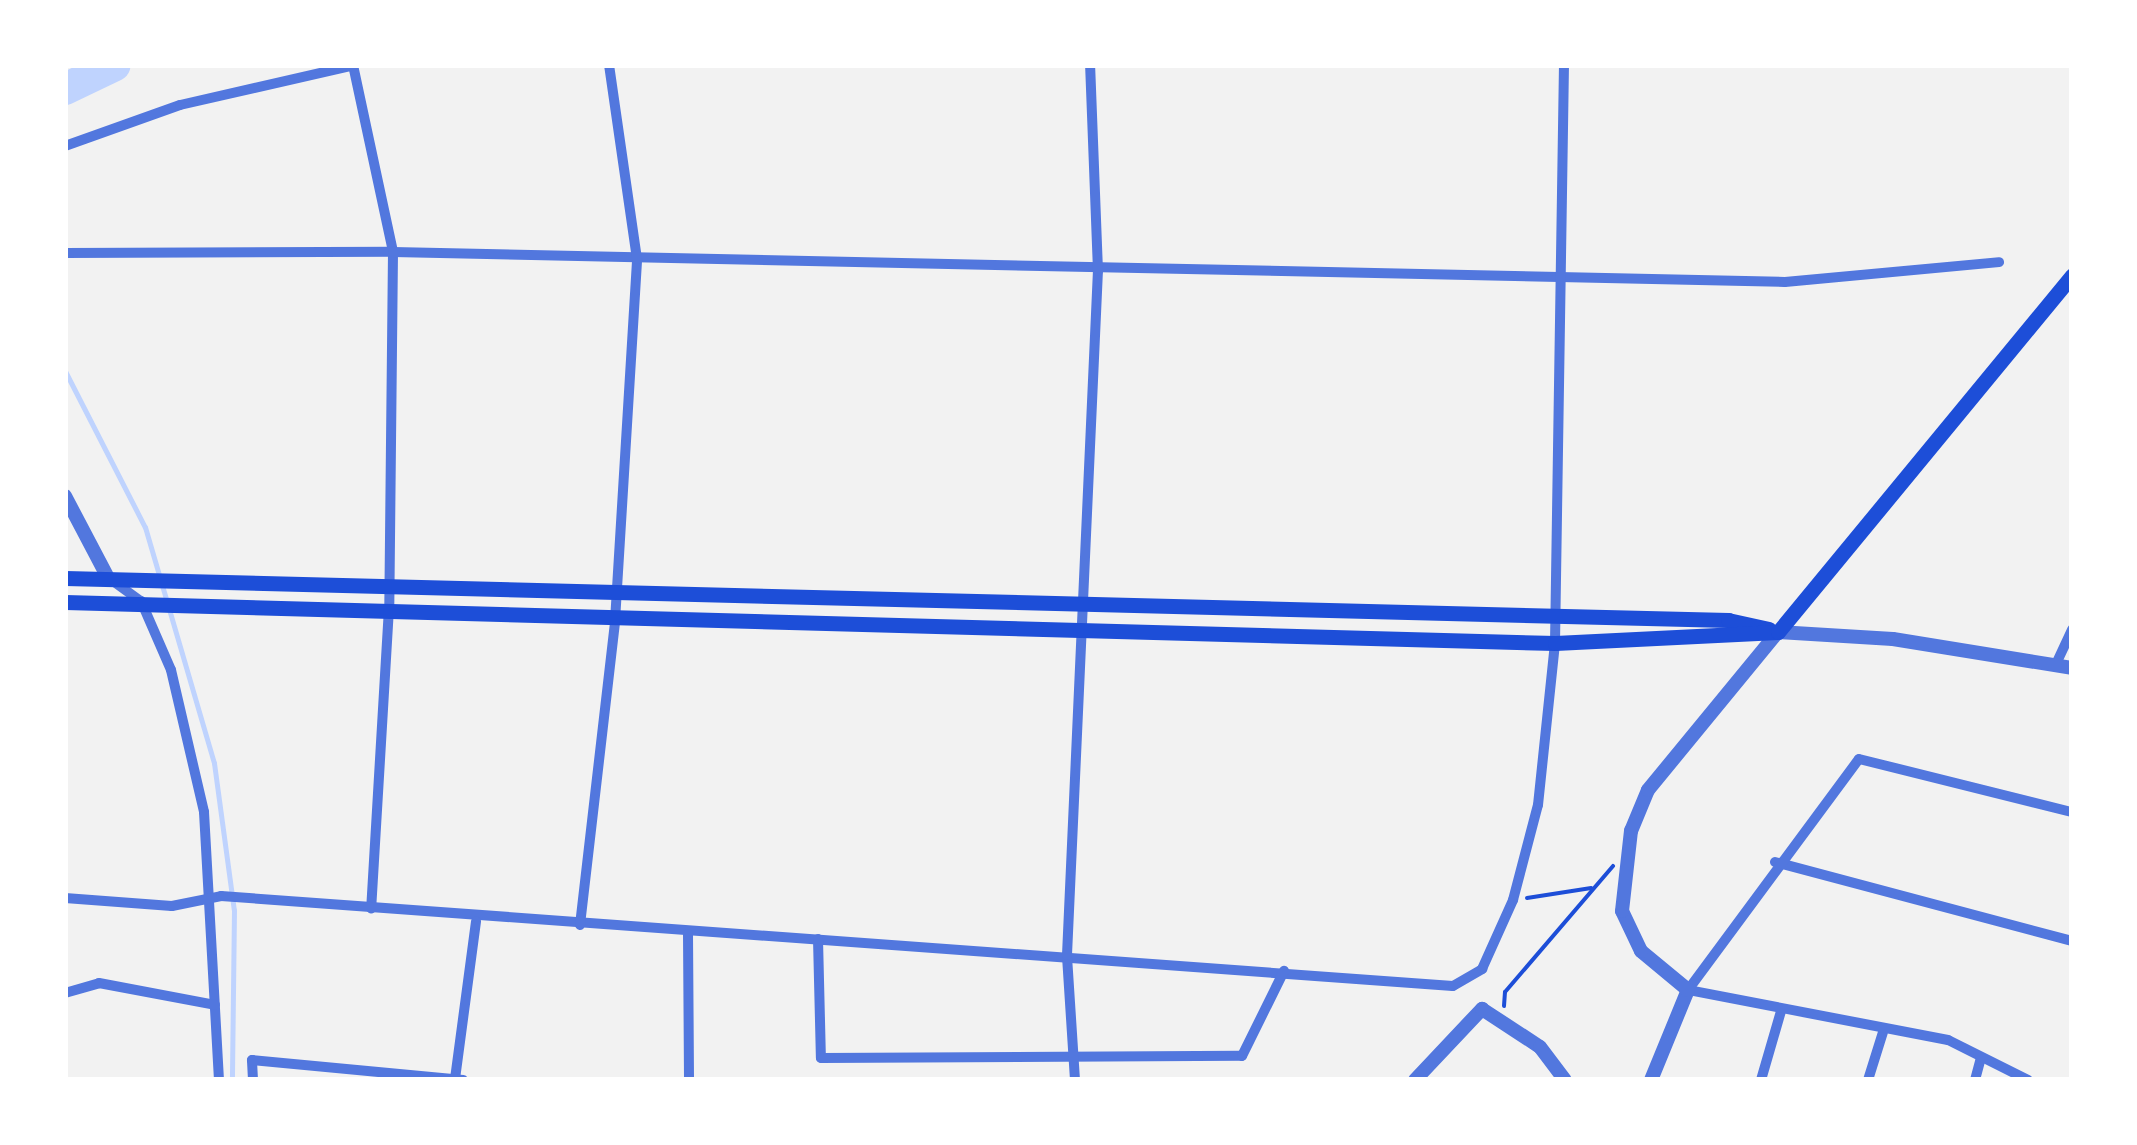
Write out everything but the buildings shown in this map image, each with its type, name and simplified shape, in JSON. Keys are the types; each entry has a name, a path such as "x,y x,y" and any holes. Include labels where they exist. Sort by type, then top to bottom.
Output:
{"main road":[{"path":"65,602 223,601 615,620 1555,643 1778,632 2072,276"},
{"path":"65,578 388,581 616,596 1728,620 1778,632"}],"street":[{"path":"65,146 191,102 354,65 393,252 388,608 371,908"},
{"path":"580,926 615,620 638,258 609,65"},
{"path":"1075,1080 1067,956 1078,607 1098,271 1090,65"},
{"path":"65,898 172,906 218,898 246,898 476,921 818,939 1453,986 1482,969 1513,900 1535,823 1556,619 1564,65"},
{"path":"65,254 393,252 1098,271 1785,282 1999,262"},
{"path":"65,496 108,578 141,601 171,670 218,898 214,1005 219,1080"},
{"path":"2056,664 2072,630"},
{"path":"2028,1080 1948,1040 1882,1032 1688,990 1641,951 1622,911 1622,865 1648,790 1778,632 2072,668"},
{"path":"1652,1080 1688,990 1776,862 1859,759 2072,812"},
{"path":"1776,862 2072,941"},
{"path":"253,1080 252,1060 459,1079 476,921"},
{"path":"688,934 689,1080"},
{"path":"818,939 822,1058 1242,1056 1284,971"},
{"path":"65,993 99,983 214,1005"},
{"path":"1415,1080 1468,1016 1482,1008 1503,1016 1566,1080"},
{"path":"1761,1080 1781,1011"},
{"path":"1868,1080 1882,1032"},
{"path":"1975,1080 1981,1058"}],"path":[{"path":"1503,1016 1505,992 1591,888 1622,865"},
{"path":"1513,900 1591,888"}],"waterway":[{"path":"65,89 115,65"},
{"path":"65,371 145,527 214,763 234,910 232,1080"}]}
